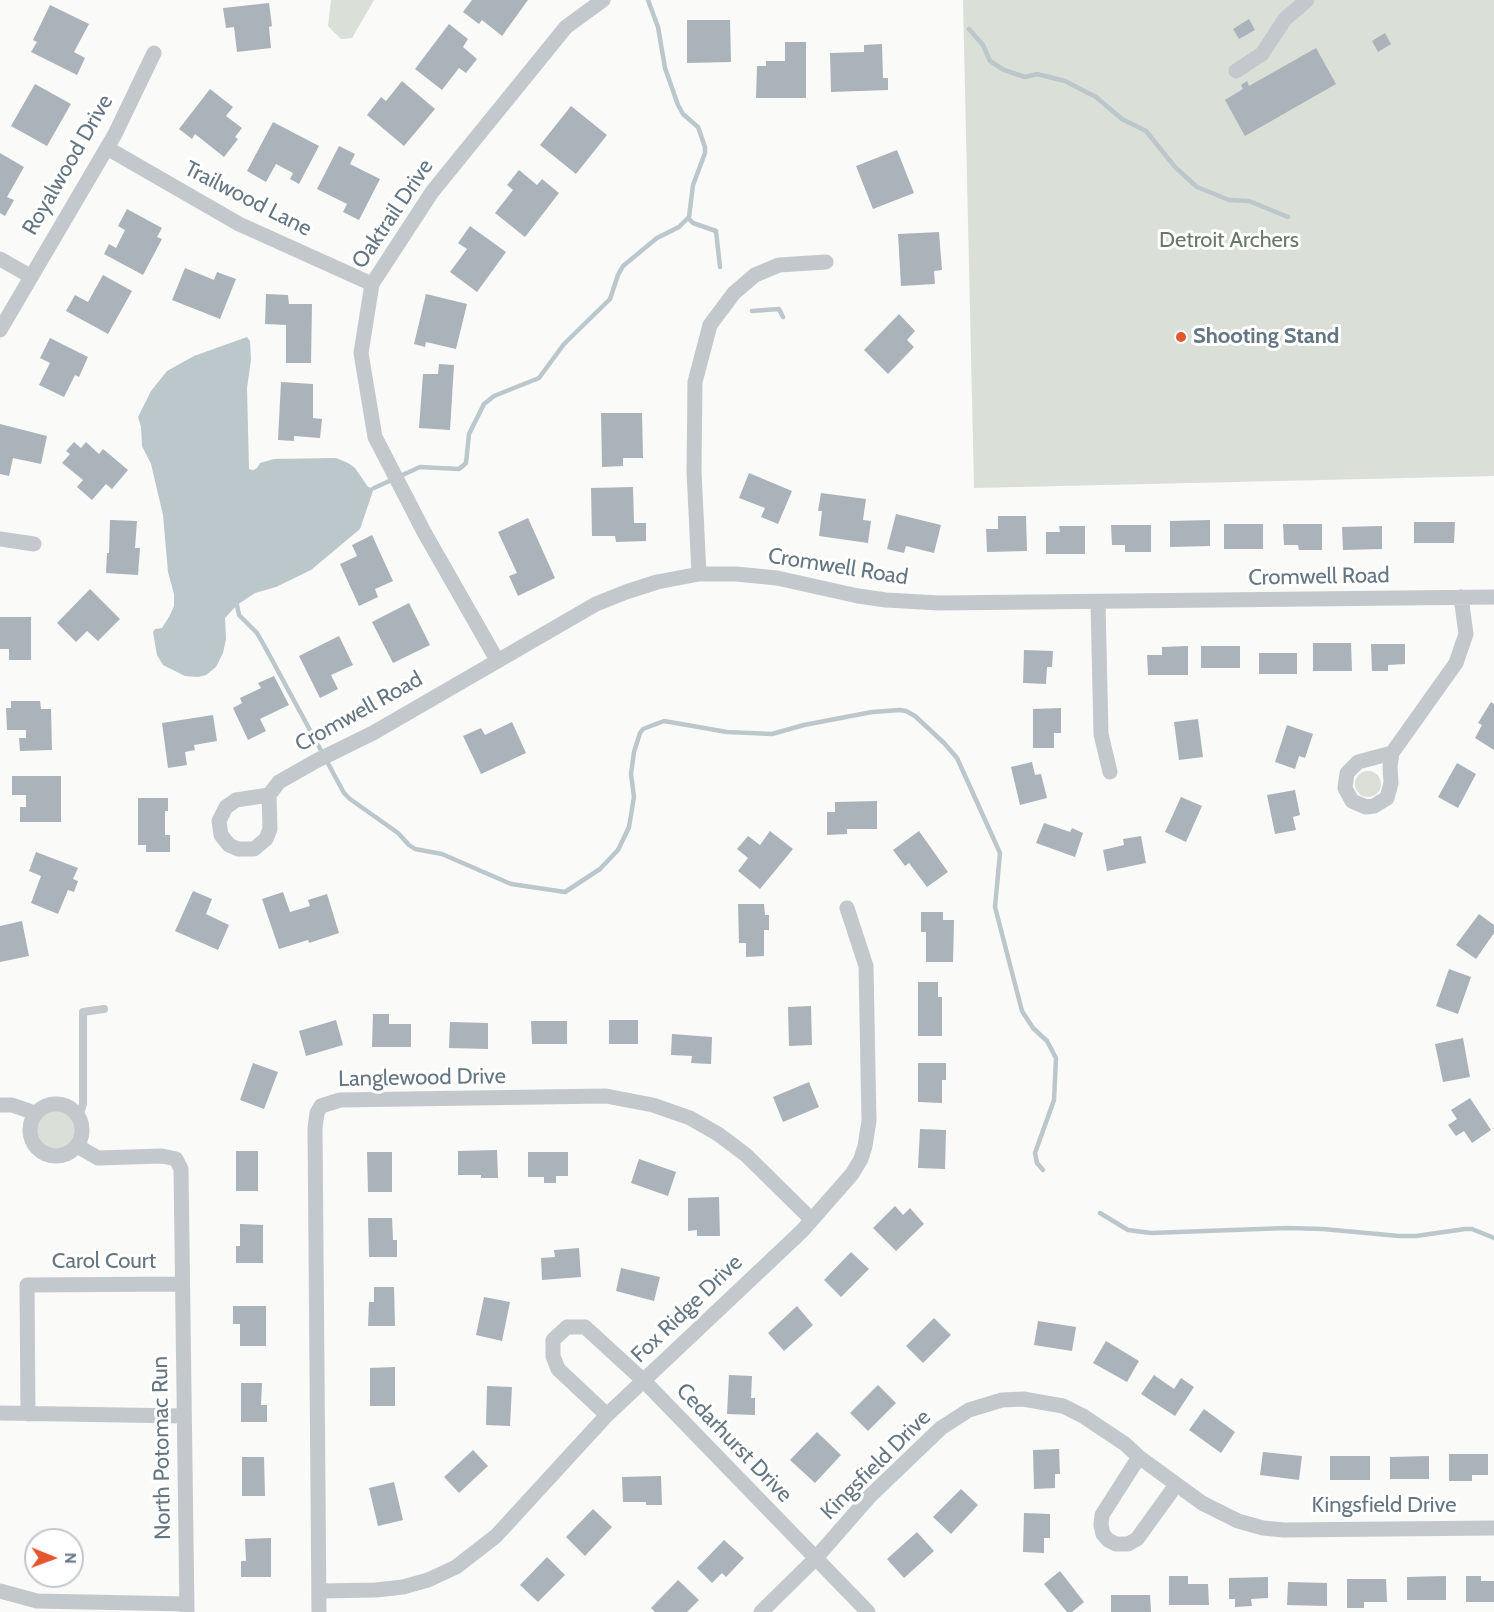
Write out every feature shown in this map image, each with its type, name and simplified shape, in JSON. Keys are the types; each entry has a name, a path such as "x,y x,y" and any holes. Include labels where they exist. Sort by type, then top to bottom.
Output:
{"street":[{"name":"Oaktrail Drive","path":"497,660 424,532 375,437 361,353 372,284 432,192 558,36 566,27 603,0"},
{"path":"1236,71 1262,54 1285,19 1307,0"},
{"name":"Royalwood Drive","path":"0,330 107,148 154,53"},
{"name":"Trailwood Lane","path":"107,148 239,224 372,284"},
{"path":"0,259 30,276"},
{"path":"699,574 694,471 695,382 710,325 734,293 755,275 780,265 826,262"},
{"path":"0,539 33,544"},
{"name":"Cromwell Road","path":"269,795 279,782 316,760 373,733 596,604 657,582 699,574 736,574 777,578 858,596 939,603 1494,597"},
{"path":"1392,753 1456,663 1466,634 1461,597"},
{"path":"1098,603 1101,735 1110,772"},
{"name":"Fox Ridge Drive","path":"320,1591 403,1587 428,1580 456,1568 496,1536 607,1415 812,1220 852,1174 861,1159 869,1121 866,966 847,908"},
{"name":"Langlewood Drive","path":"319,1612 315,1128 317,1113 321,1106 340,1100 606,1096 652,1105 690,1118 718,1134 746,1155 812,1220"},
{"path":"53,1103 63,1104 73,1109 79,1116 82,1126 81,1137 77,1146 69,1153 59,1156 49,1155 39,1150 33,1142 30,1122 43,1106 53,1103"},
{"path":"0,1105 12,1105 35,1113"},
{"name":"North Potomac Run","path":"77,1146 98,1158 162,1156 176,1159 181,1169 187,1608"},
{"name":"Carol Court","path":"27,1414 27,1285 182,1284"},
{"name":"Cedarhurst Drive","path":"607,1415 558,1369 553,1356 553,1340 567,1327 585,1327 644,1382 868,1612"},
{"name":"Kingsfield Drive","path":"761,1612 815,1559 870,1496 941,1428 969,1410 1002,1400 1023,1399 1063,1406 1083,1416 1125,1444 1139,1457 1202,1503 1238,1521 1263,1528 1284,1530 1494,1528"},
{"path":"0,1413 183,1416"},
{"path":"1139,1457 1102,1515 1103,1534 1108,1540 1116,1544 1128,1544 1137,1539 1176,1485"},
{"path":"0,1591 38,1601 187,1608"}],"lane":[{"path":"79,1116 83,1104 83,1012 104,1009"}],"green space":[{"path":"331,0 374,0 352,38 341,39 328,26"},
{"name":"Detroit Archers","path":"963,0 1494,0 1494,476 974,488"},
{"path":"1368,771 1377,775 1381,784 1377,793 1368,797 1359,793 1355,784 1359,775"},
{"path":"56,1111 70,1116 75,1130 70,1144 56,1149 42,1144 37,1130 42,1116"}],"shaded area":[{"path":"247,337 250,341 251,360 247,388 249,469 253,470 260,463 274,459 336,458 355,468 368,487 374,488 360,529 311,570 276,587 255,593 237,605 225,618 226,639 223,653 216,667 206,675 185,676 163,665 157,655 153,632 155,629 162,628 169,617 174,606 174,594 168,572 163,515 151,464 142,446 138,417 151,391 167,371 194,356"}],"building":[{"path":"472,0 528,0 502,36 482,20 479,24 463,12"},
{"path":"269,3 272,26 269,27 271,48 237,52 234,27 226,28 223,8"},
{"path":"50,5 89,24 74,52 85,58 77,75 31,52 37,42 33,40"},
{"path":"1249,19 1255,30 1239,39 1233,29"},
{"path":"687,20 730,20 731,62 687,63"},
{"path":"449,24 468,39 463,47 477,59 466,73 459,68 442,90 415,69"},
{"path":"1385,33 1391,44 1378,52 1372,41"},
{"path":"785,42 806,42 806,98 756,98 757,66 766,66 766,61 785,61"},
{"path":"882,44 883,78 888,78 888,90 831,92 830,53 864,52 864,45"},
{"path":"1316,48 1336,84 1245,136 1225,100 1243,89 1241,85 1247,81 1249,86"},
{"path":"402,81 435,109 404,146 367,115 381,97 386,101"},
{"path":"35,84 71,104 47,146 11,126"},
{"path":"210,89 233,107 226,116 242,128 235,137 238,139 224,157 195,134 192,139 179,129"},
{"path":"571,106 607,135 576,174 540,145"},
{"path":"273,122 319,146 299,184 290,179 293,173 276,164 266,182 247,171"},
{"path":"339,146 355,154 350,164 380,179 359,220 343,212 347,204 317,189"},
{"path":"897,150 914,193 873,209 856,166"},
{"path":"0,153 24,167 7,197 14,200 5,216 0,213"},
{"path":"519,170 537,185 542,179 559,193 525,237 495,213 513,190 507,185"},
{"path":"127,209 162,228 157,237 162,239 143,275 104,254 109,244 116,248 125,230 118,226"},
{"path":"470,226 506,252 477,292 450,272 467,249 458,243"},
{"path":"939,232 942,270 934,271 935,284 901,286 898,234"},
{"path":"185,268 214,280 217,272 236,279 220,319 172,300"},
{"path":"103,275 132,291 108,334 66,311 75,295 88,302"},
{"path":"266,294 288,295 289,304 312,304 311,363 286,363 286,325 265,324"},
{"path":"426,294 467,304 456,349 426,342 425,347 414,344"},
{"path":"899,314 915,331 907,340 914,347 888,374 864,350"},
{"path":"50,338 88,357 79,377 75,375 64,397 39,385 50,363 40,358"},
{"path":"439,364 454,365 450,430 419,428 423,374 438,374"},
{"path":"281,382 313,384 313,418 322,419 320,438 294,436 294,441 278,440"},
{"path":"601,413 642,413 643,458 623,458 623,466 602,467"},
{"path":"0,424 47,436 41,464 13,458 9,476 0,474"},
{"path":"74,442 81,448 86,442 99,454 103,449 128,470 112,489 106,484 92,500 77,487 83,480 62,463 70,454 66,451"},
{"path":"749,473 792,491 778,524 761,517 765,508 739,498"},
{"path":"633,487 634,523 646,523 646,541 616,542 615,536 592,536 591,488"},
{"path":"821,493 866,499 863,520 871,521 868,543 819,536 822,511 818,511"},
{"path":"896,514 941,525 934,553 906,546 904,553 887,549"},
{"path":"998,516 1026,516 1027,551 987,552 986,529 998,529"},
{"path":"528,518 555,578 518,596 509,576 517,573 498,532"},
{"path":"110,520 137,521 135,548 140,548 138,575 106,573"},
{"path":"1210,520 1210,546 1170,547 1170,521"},
{"path":"1414,522 1455,522 1454,543 1414,543"},
{"path":"1224,524 1263,524 1263,549 1224,549"},
{"path":"1283,524 1322,524 1322,550 1299,550 1298,545 1284,545"},
{"path":"1111,525 1151,525 1151,552 1125,552 1125,545 1112,545"},
{"path":"1059,526 1085,526 1085,554 1046,554 1046,532 1060,532"},
{"path":"1382,526 1382,549 1343,550 1342,527"},
{"path":"372,535 393,581 375,589 378,597 359,606 340,564 357,556 352,545"},
{"path":"90,589 120,619 98,641 87,631 76,642 57,623"},
{"path":"409,603 430,645 393,663 372,622"},
{"path":"0,617 31,617 31,660 9,660 9,649 0,649"},
{"path":"339,636 353,665 331,675 338,689 320,698 299,656"},
{"path":"1313,643 1351,643 1352,671 1313,671"},
{"path":"1371,644 1405,644 1405,664 1388,665 1388,671 1372,671"},
{"path":"1188,646 1188,675 1148,675 1147,655 1162,655 1162,647"},
{"path":"1201,646 1240,646 1240,668 1201,668"},
{"path":"1024,650 1053,651 1052,667 1047,667 1046,684 1023,683"},
{"path":"1259,653 1297,653 1297,674 1259,674"},
{"path":"274,676 289,705 260,719 266,731 248,740 233,708 242,703 240,698 261,688 258,683"},
{"path":"11,701 40,701 41,709 51,709 52,750 20,751 19,738 26,738 26,730 7,730 6,708 11,708"},
{"path":"1491,702 1494,704 1494,750 1475,738 1482,725 1478,723"},
{"path":"1061,708 1061,733 1054,733 1054,748 1033,748 1033,709"},
{"path":"213,715 217,741 194,745 195,750 185,752 187,765 168,768 162,723"},
{"path":"1198,719 1203,757 1179,760 1174,722"},
{"path":"512,722 526,753 481,774 463,736 481,728 485,735"},
{"path":"1287,725 1313,734 1305,758 1299,756 1295,769 1275,762"},
{"path":"1032,762 1035,775 1041,774 1047,798 1020,805 1011,767"},
{"path":"1457,763 1476,774 1458,808 1438,797"},
{"path":"12,776 61,776 61,822 20,822 20,807 26,807 26,795 12,795"},
{"path":"1295,790 1300,815 1293,817 1296,830 1275,834 1267,795"},
{"path":"1181,797 1202,806 1186,842 1165,832"},
{"path":"138,798 168,798 168,811 165,811 165,835 170,835 170,852 146,852 146,845 138,845"},
{"path":"877,801 877,829 847,829 847,834 827,835 827,812 835,812 835,802"},
{"path":"1044,823 1070,832 1072,828 1083,833 1075,857 1036,843"},
{"path":"770,831 793,849 760,889 738,871 748,858 737,849 748,836 760,845"},
{"path":"919,831 948,872 927,887 909,863 905,866 893,850"},
{"path":"1141,836 1146,863 1107,871 1103,850 1124,845 1123,839"},
{"path":"36,852 78,868 73,879 78,881 74,892 68,890 58,914 31,903 41,876 29,871"},
{"path":"193,891 212,899 206,914 229,925 218,950 175,931"},
{"path":"283,892 290,912 310,906 308,900 327,894 339,933 309,943 308,940 279,949 262,899"},
{"path":"738,904 764,904 765,915 769,915 769,930 764,930 764,956 746,957 746,943 739,943"},
{"path":"921,912 943,912 943,920 954,920 953,962 926,962 926,932 921,932"},
{"path":"1479,914 1494,925 1494,933 1476,959 1456,945"},
{"path":"22,921 29,956 0,962 0,926"},
{"path":"1449,969 1471,977 1458,1014 1436,1006"},
{"path":"918,982 938,982 938,997 942,997 942,1036 918,1036"},
{"path":"811,1006 812,1045 789,1046 788,1007"},
{"path":"373,1014 389,1014 389,1024 411,1024 411,1047 372,1047"},
{"path":"336,1020 343,1045 306,1056 299,1031"},
{"path":"609,1020 638,1020 638,1044 609,1044"},
{"path":"531,1021 567,1021 567,1044 532,1044"},
{"path":"450,1022 488,1023 488,1049 449,1048"},
{"path":"672,1034 712,1037 711,1064 691,1063 692,1056 671,1055"},
{"path":"1463,1038 1470,1077 1443,1082 1435,1044"},
{"path":"253,1063 278,1072 264,1109 240,1100"},
{"path":"918,1063 946,1063 946,1080 942,1080 942,1103 918,1102"},
{"path":"809,1082 819,1107 783,1122 773,1097"},
{"path":"1470,1098 1491,1130 1472,1143 1464,1131 1456,1136 1448,1125 1457,1119 1451,1110"},
{"path":"920,1129 946,1130 945,1169 918,1168"},
{"path":"497,1150 498,1178 458,1175 458,1151"},
{"path":"236,1151 258,1151 258,1191 236,1191"},
{"path":"367,1152 392,1152 392,1192 368,1192"},
{"path":"528,1152 568,1152 568,1176 556,1176 556,1183 544,1183 544,1177 528,1177"},
{"path":"639,1159 676,1172 668,1196 631,1183"},
{"path":"719,1197 720,1236 697,1236 697,1230 688,1231 688,1198"},
{"path":"895,1206 903,1215 910,1208 924,1224 896,1251 873,1228"},
{"path":"368,1218 392,1218 393,1240 397,1240 397,1257 369,1257"},
{"path":"240,1224 263,1225 263,1263 236,1263 236,1246 240,1246"},
{"path":"579,1248 581,1277 542,1280 541,1258 555,1257 554,1250"},
{"path":"851,1252 869,1269 841,1297 824,1280"},
{"path":"621,1268 660,1277 654,1301 616,1291"},
{"path":"374,1287 394,1287 395,1326 368,1326 369,1302 374,1302"},
{"path":"484,1297 510,1302 502,1341 476,1335"},
{"path":"233,1306 266,1306 266,1346 240,1346 240,1324 233,1324"},
{"path":"797,1306 813,1325 784,1351 768,1333"},
{"path":"934,1318 951,1335 923,1363 906,1346"},
{"path":"1038,1321 1076,1327 1072,1351 1034,1345"},
{"path":"1106,1341 1139,1361 1127,1382 1093,1363"},
{"path":"395,1367 395,1406 370,1406 370,1368"},
{"path":"729,1375 752,1376 751,1398 755,1398 755,1415 727,1414"},
{"path":"1154,1375 1174,1389 1181,1378 1194,1387 1175,1416 1141,1394"},
{"path":"241,1383 262,1383 261,1405 267,1405 267,1422 241,1422"},
{"path":"878,1385 896,1403 868,1431 850,1413"},
{"path":"487,1386 512,1387 510,1426 486,1425"},
{"path":"1204,1409 1235,1432 1221,1453 1189,1430"},
{"path":"817,1432 841,1455 815,1483 790,1460"},
{"path":"1059,1449 1060,1474 1055,1474 1055,1488 1034,1489 1033,1450"},
{"path":"473,1450 488,1466 459,1493 444,1477"},
{"path":"1263,1452 1302,1456 1299,1480 1260,1475"},
{"path":"1449,1454 1488,1454 1488,1475 1472,1475 1472,1481 1449,1481"},
{"path":"1330,1456 1370,1456 1370,1480 1330,1480"},
{"path":"1429,1456 1429,1479 1390,1479 1390,1457"},
{"path":"242,1457 264,1457 265,1496 242,1496"},
{"path":"661,1476 662,1505 623,1502 622,1477"},
{"path":"394,1482 403,1520 378,1526 369,1488"},
{"path":"961,1489 978,1505 951,1534 933,1517"},
{"path":"593,1509 612,1527 585,1556 566,1537"},
{"path":"1024,1513 1050,1514 1050,1538 1044,1538 1044,1553 1023,1552"},
{"path":"917,1532 934,1551 904,1578 887,1559"},
{"path":"271,1538 271,1577 241,1577 241,1561 246,1561 245,1539"},
{"path":"724,1540 744,1558 726,1577 722,1573 712,1583 697,1568"},
{"path":"547,1557 565,1575 538,1602 520,1585"},
{"path":"1060,1571 1084,1602 1072,1612 1067,1612 1044,1584"},
{"path":"1169,1576 1188,1576 1188,1584 1208,1584 1209,1605 1169,1605"},
{"path":"1446,1576 1446,1600 1407,1600 1407,1577"},
{"path":"1466,1576 1481,1576 1481,1581 1494,1581 1494,1602 1466,1602"},
{"path":"1268,1577 1268,1598 1251,1599 1252,1606 1235,1607 1235,1599 1229,1599 1229,1578"},
{"path":"1347,1579 1386,1579 1387,1602 1364,1602 1364,1608 1347,1608"},
{"path":"678,1580 699,1600 687,1612 655,1612 651,1608"},
{"path":"1288,1582 1327,1583 1327,1606 1287,1605"},
{"path":"1111,1595 1150,1595 1151,1612 1111,1612"}],"waterway":[{"path":"374,488 420,467 459,469 466,463 469,434 484,404 494,396 539,378 564,344 610,299 623,266 657,238 679,227 689,217 693,185 705,153 705,147 698,127 683,114 678,105 665,68 658,27 648,0"},
{"path":"969,29 983,45 990,61 1004,70 1025,77 1037,74 1065,81 1096,97 1122,119 1146,131 1175,167 1197,187 1229,200 1249,201 1288,217"},
{"path":"688,218 693,223 716,231 720,267"},
{"path":"752,311 779,309 783,317"},
{"path":"237,605 239,615 257,633 265,647 344,793 398,833 415,849 442,854 511,884 565,892 600,869 618,850 629,827 634,797 631,774 634,752 643,729 664,721 727,732 772,734 804,725 872,712 900,710 915,716 957,758 1000,853 995,907 1022,1011 1033,1028 1047,1041 1056,1058 1054,1100 1035,1153 1037,1163 1043,1170"},
{"path":"1100,1213 1128,1230 1151,1233 1287,1228 1416,1236 1472,1229 1494,1238"}],"place":[{"name":"Shooting Stand","path":"1181,337"}]}
